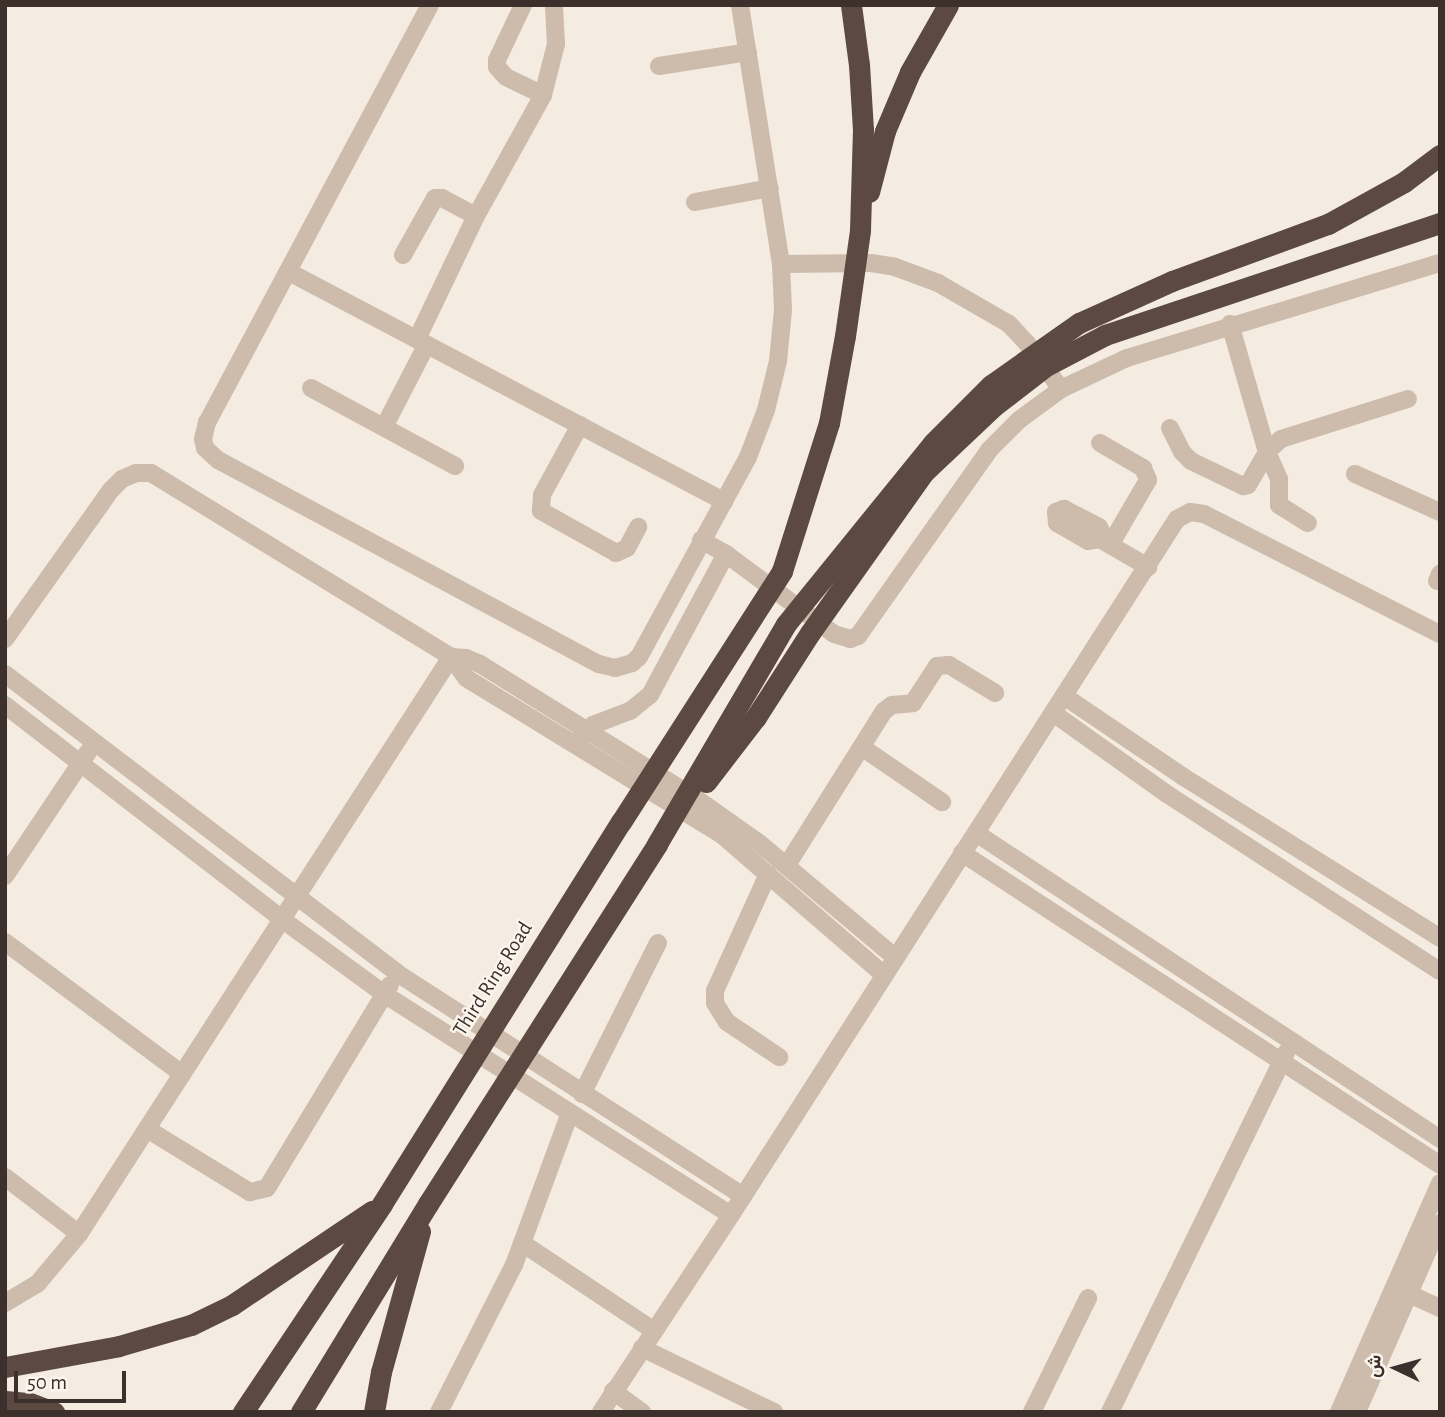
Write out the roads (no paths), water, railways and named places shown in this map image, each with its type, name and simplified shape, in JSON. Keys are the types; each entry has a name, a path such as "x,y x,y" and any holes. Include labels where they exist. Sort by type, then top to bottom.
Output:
{"highway":[{"path":"851,5 859,65 863,130 860,230"},
{"path":"860,230 885,131 910,72 948,5"},
{"path":"301,1412 428,1204 657,844 786,624 933,443 991,385 1079,323 1161,286 1341,218 1404,182 1440,155"},
{"path":"657,844 756,718 810,633 924,472 994,405 1046,366 1105,335 1440,223"},
{"name":"Third Ring Road","path":"243,1412 382,1204 613,833 782,571 829,423 860,230"},
{"path":"5,1367 119,1346 191,1325 232,1305 382,1204"},
{"path":"374,1412 381,1372 428,1204"},
{"path":"5,1401 30,1403 54,1412"}],"street":[{"path":"430,5 204,430 205,448 218,460 599,664 615,668 632,663 639,657 748,457 772,385 783,310 781,264 740,5"},
{"path":"523,5 497,60 497,67 506,76 543,95"},
{"path":"384,427 476,216 543,95 555,53 554,5"},
{"path":"659,66 748,52"},
{"path":"695,202 769,188"},
{"path":"403,255 435,198 442,198 476,216"},
{"path":"781,264 871,263 895,267 938,283 1009,324 1027,343 1060,389"},
{"path":"701,540 726,554 834,634 850,639 858,636 989,450 1018,421 1060,389 1127,358 1230,324 1440,263"},
{"path":"289,272 724,502"},
{"path":"1230,324 1267,452 1279,479 1279,505 1308,523"},
{"path":"311,388 456,466"},
{"path":"1170,428 1182,452 1191,461 1243,486 1248,485 1267,452 1286,437 1408,399"},
{"path":"580,425 542,495 541,511 616,553 628,548 638,527"},
{"path":"1100,443 1143,468 1148,480 1105,542 1148,567"},
{"path":"5,639 111,490 122,479 136,473 151,473 451,657 466,658 480,664 581,738 722,835 884,975"},
{"path":"1356,474 1440,512"},
{"path":"601,1412 731,1215 1177,519 1183,514 1197,512 1440,634"},
{"path":"581,738 601,721 630,711 650,695 726,554"},
{"path":"5,1303 38,1283 79,1234 451,657"},
{"path":"787,865 888,707 913,703 934,669 941,664 949,666 995,694"},
{"path":"5,674 397,973 743,1196"},
{"path":"1065,696 1182,776 1440,938"},
{"path":"5,705 283,920 384,994 731,1215"},
{"path":"1053,713 1201,817 1440,971"},
{"path":"581,738 733,823 895,957"},
{"path":"5,876 94,743"},
{"path":"863,748 942,802"},
{"path":"976,833 1440,1139"},
{"path":"962,853 1440,1165"},
{"path":"768,874 715,991 715,1003 727,1022 779,1057"},
{"path":"5,942 182,1074"},
{"path":"582,1094 658,943"},
{"path":"146,1129 250,1192 267,1188 397,973"},
{"path":"1110,1412 1292,1041"},
{"path":"439,1412 497,1300 522,1243 570,1113"},
{"path":"5,1177 79,1234"},
{"path":"1357,1412 1440,1183"},
{"path":"1339,1412 1401,1290 1440,1223"},
{"path":"522,1243 653,1330"},
{"path":"1401,1290 1440,1308"},
{"path":"1032,1412 1088,1298"},
{"path":"642,1348 774,1412"},
{"path":"613,1391 642,1412"}]}
